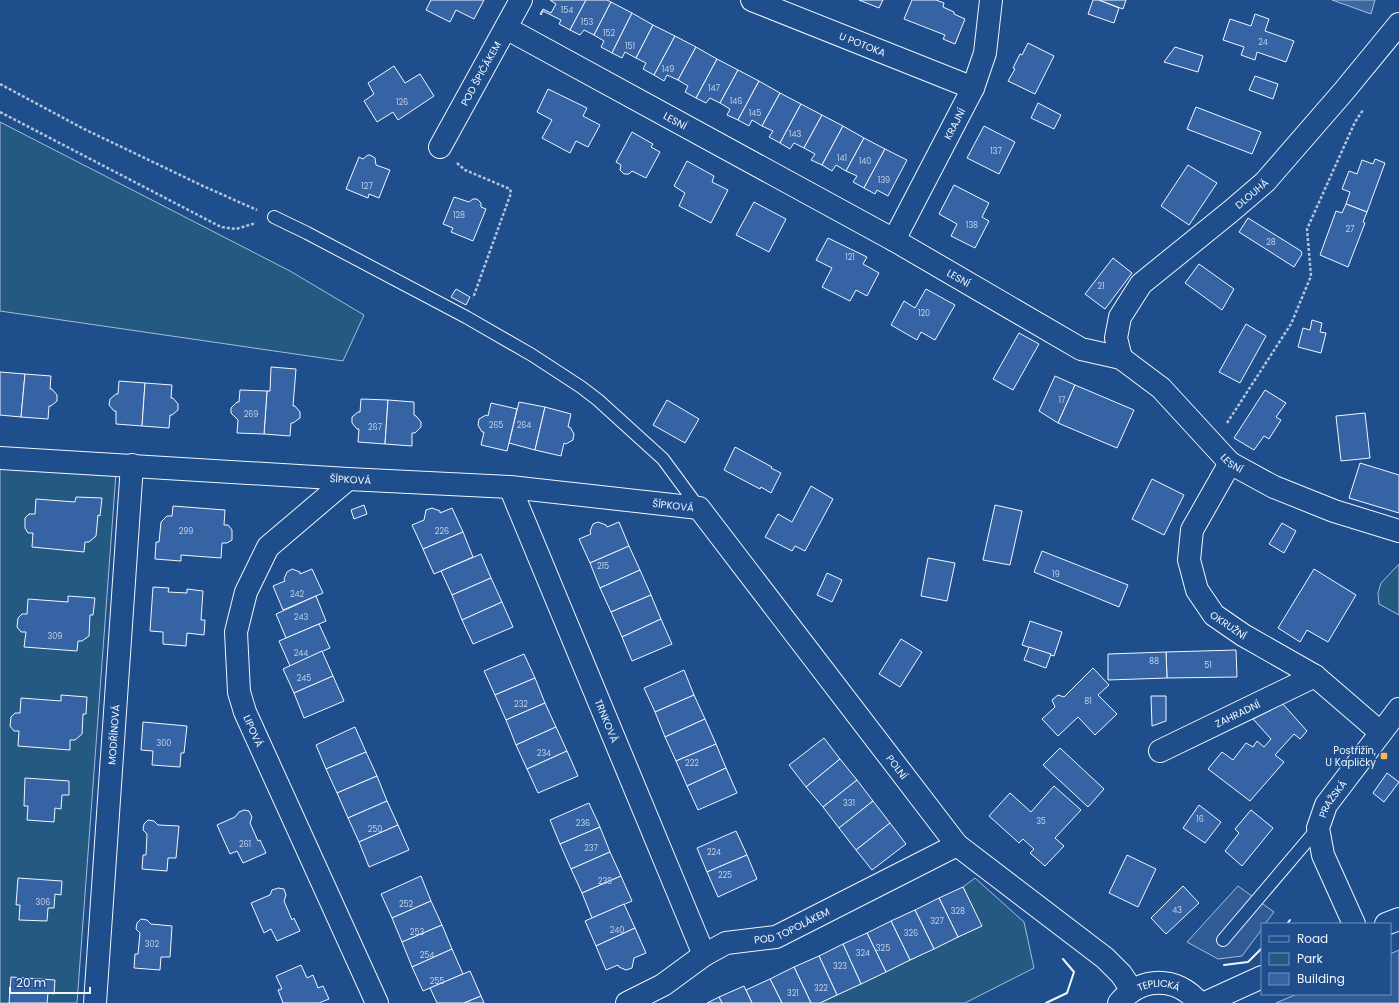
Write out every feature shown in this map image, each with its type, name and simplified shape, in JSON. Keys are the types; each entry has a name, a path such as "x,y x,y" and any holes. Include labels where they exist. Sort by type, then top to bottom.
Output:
{"street":[{"name":"POD ŠPIČÁKEM","path":"440,147 522,0"},
{"name":"U POTOKA","path":"752,0 974,88"},
{"name":"KRAJNÍ","path":"894,240 974,88 985,53 991,0"},
{"name":"DLOUHÁ","path":"1120,358 1116,338 1120,317 1141,284 1265,182 1344,91 1399,24"},
{"name":"LESNÍ","path":"506,28 894,240 1081,349 1120,358 1161,388 1230,463 1274,487 1334,511 1399,531"},
{"name":"ŠÍPKOVÁ","path":"0,458 348,479 510,487 699,508"},
{"name":"OKRUŽNÍ","path":"1230,463 1192,530 1189,560 1197,590 1214,615 1243,635 1315,676 1380,732"},
{"name":"MODŘÍNOVÁ","path":"95,1003 132,465"},
{"name":"LIPOVÁ","path":"348,479 268,547 246,592 236,632 236,639 239,692 246,712 377,1003"},
{"name":"TRNKOVÁ","path":"510,487 704,955"},
{"name":"POLNÍ","path":"699,508 957,846 1105,958 1122,974 1126,996"},
{"name":"ZAHRADNÍ","path":"1160,751 1315,676"},
{"name":"PRAŽSKÁ","path":"1354,923 1323,855 1318,828 1326,804 1399,709"},
{"name":"POD TOPOLÁKEM","path":"627,1003 663,985 704,955 726,943 776,937 957,846"},
{"path":"1389,923 1399,919"},
{"path":"1205,1003 1261,978"},
{"name":"TEPLICKÁ","path":"1126,996 1151,983 1168,983 1186,990 1199,1003"}],"lane":[{"path":"274,217 466,317 532,355 581,386 663,459 699,508"},
{"path":"1223,940 1318,828"}],"path":[{"path":"0,84 84,129 203,186 274,217"},
{"path":"1213,445 1291,324 1311,276 1307,229 1355,122 1364,109"},
{"path":"0,112 221,227 236,229 274,217"},
{"path":"440,147 464,170 510,189 511,193 466,317"}],"green space":[{"path":"0,122 290,271 364,315 343,361 0,311"},
{"path":"0,466 116,473 77,1003 0,1003"},
{"path":"1399,564 1399,615 1379,604 1378,593 1381,583"},
{"path":"975,878 1024,922 1034,968 965,1003 820,1003 981,926 963,887"}],"shaded area":[{"path":"1332,0 1375,0 1371,14"},
{"path":"1238,886 1274,912 1266,923 1261,923 1261,930 1242,956 1218,959 1187,942"},
{"path":"1399,950 1399,1003 1276,1003 1295,995 1391,995 1391,954"}],"building":[{"path":"431,0 484,0 474,19 456,10 450,22 426,10"},
{"path":"550,0 586,0 570,30 559,24 561,20 543,11 541,15 540,14 543,9 551,13 556,4"},
{"path":"586,0 607,0 611,2 594,35 584,30 580,35 570,30"},
{"path":"859,0 883,0 879,8"},
{"path":"912,0 936,0 944,3 943,7 965,19 955,44 943,39 945,35 904,19"},
{"path":"1093,0 1099,0 1119,8 1114,23 1088,14"},
{"path":"1099,0 1126,0 1123,9"},
{"path":"611,2 632,13 612,53 601,47 604,41 594,35"},
{"path":"632,13 653,25 636,58 625,52 622,58 612,53"},
{"path":"1255,14 1269,19 1265,31 1294,41 1286,62 1257,52 1255,60 1241,55 1244,47 1223,40 1230,19 1251,26"},
{"path":"653,25 675,36 654,75 643,69 646,63 636,58"},
{"path":"675,36 696,47 678,80 667,75 664,81 654,75"},
{"path":"1028,43 1054,56 1035,94 1008,81 1015,69 1013,68 1020,54 1022,55"},
{"path":"696,47 717,59 696,98 685,92 688,86 678,80"},
{"path":"1175,47 1203,56 1198,72 1164,62"},
{"path":"717,59 738,70 720,103 710,98 706,103 696,98"},
{"path":"394,66 405,83 420,74 434,96 398,120 393,112 377,122 364,101 374,94 368,83"},
{"path":"738,70 759,81 738,120 727,115 730,109 720,103"},
{"path":"1255,76 1278,84 1273,99 1249,90"},
{"path":"759,81 780,93 762,126 752,120 749,126 738,120"},
{"path":"548,89 587,108 583,116 600,125 588,147 576,141 570,153 542,138 552,120 537,112"},
{"path":"780,93 801,104 780,143 769,137 773,131 762,126"},
{"path":"1038,103 1061,115 1054,129 1031,118"},
{"path":"801,104 822,115 804,148 794,143 790,149 780,143"},
{"path":"1196,107 1261,132 1252,154 1187,129"},
{"path":"822,115 843,126 822,165 811,160 815,154 804,148"},
{"path":"843,126 864,138 846,171 836,165 832,171 822,165"},
{"path":"984,126 1015,142 999,174 967,158"},
{"path":"632,132 653,144 651,147 660,152 646,178 632,171 629,174 624,174 620,170 621,165 616,162"},
{"path":"864,138 885,149 864,188 853,182 857,176 846,171"},
{"path":"885,149 907,160 888,196 877,190 875,194 864,188"},
{"path":"368,155 375,158 376,165 390,170 379,198 369,194 368,198 346,189 359,157 363,159"},
{"path":"1375,159 1385,163 1367,212 1346,204 1350,192 1342,189 1349,171 1357,174 1362,160 1373,164"},
{"path":"687,161 714,176 712,182 728,190 711,223 679,206 685,193 674,186"},
{"path":"1188,165 1217,183 1189,225 1161,206"},
{"path":"954,185 989,203 982,217 989,221 975,248 951,236 957,224 939,214"},
{"path":"454,197 469,202 473,199 477,199 481,203 481,207 486,209 473,241 451,232 453,228 443,224"},
{"path":"754,202 786,219 769,252 736,235"},
{"path":"1346,204 1367,212 1363,222 1365,223 1348,267 1320,255 1336,211 1342,213"},
{"path":"1248,218 1301,251 1302,254 1294,267 1239,232"},
{"path":"828,238 867,257 863,264 879,273 867,296 856,290 850,301 822,287 832,268 816,260"},
{"path":"1113,258 1132,273 1105,309 1085,294"},
{"path":"1199,264 1234,289 1222,310 1185,283"},
{"path":"456,289 470,297 466,305 451,297"},
{"path":"926,289 955,305 935,340 921,332 917,340 891,325 904,301 915,308"},
{"path":"1312,320 1322,323 1320,332 1326,333 1321,353 1298,347 1303,328 1310,330"},
{"path":"1246,324 1266,336 1240,383 1219,372"},
{"path":"1019,333 1039,344 1013,390 993,379"},
{"path":"271,367 296,369 293,406 295,406 300,412 300,418 291,423 290,436 264,434 267,391 270,391"},
{"path":"0,372 25,374 21,417 0,415"},
{"path":"25,374 51,376 50,389 52,389 57,395 57,401 49,406 48,419 21,417"},
{"path":"1055,376 1075,385 1058,423 1039,411"},
{"path":"119,381 145,383 142,426 116,424 116,411 114,411 109,405 110,399 118,394"},
{"path":"145,383 172,385 171,398 173,398 178,404 178,410 170,415 169,428 142,426"},
{"path":"1075,385 1134,410 1117,448 1058,423"},
{"path":"240,390 267,391 264,434 237,433 238,420 231,413 231,408 239,402"},
{"path":"1265,390 1286,403 1276,417 1281,420 1269,439 1264,436 1254,450 1234,438"},
{"path":"361,399 388,400 385,444 358,442 359,429 357,429 352,423 352,417 360,412"},
{"path":"388,400 414,402 414,415 421,422 421,427 415,433 412,433 412,446 385,444"},
{"path":"667,400 699,419 685,443 653,425"},
{"path":"519,402 545,407 535,450 509,443"},
{"path":"491,403 517,409 507,451 481,445 484,432 482,432 478,425 479,419 486,415 488,416"},
{"path":"545,407 571,414 568,427 570,427 574,434 573,440 566,444 564,443 561,456 535,450"},
{"path":"1365,413 1370,458 1341,461 1336,416"},
{"path":"735,447 781,473 771,493 761,487 760,489 724,470"},
{"path":"1360,463 1399,475 1399,513 1349,498"},
{"path":"1152,479 1184,495 1164,535 1132,519"},
{"path":"811,486 833,499 805,551 795,546 792,551 765,537 778,514 792,522"},
{"path":"76,497 102,498 100,516 98,515 96,536 89,542 85,542 84,552 32,547 33,533 28,533 25,528 25,518 29,514 35,514 36,499 75,502"},
{"path":"364,505 367,514 354,519 351,510"},
{"path":"995,505 1022,511 1010,565 983,560"},
{"path":"173,506 225,510 224,525 228,525 232,530 232,540 227,543 222,543 221,558 181,555 181,561 155,559 156,542 159,542 161,522 167,516 172,516"},
{"path":"432,508 440,511 440,513 452,508 463,532 423,549 412,525 424,520 426,510"},
{"path":"598,522 606,525 607,527 619,522 629,546 590,563 579,539 591,534 590,531 593,524"},
{"path":"1282,523 1296,531 1284,553 1269,544"},
{"path":"463,532 473,557 434,574 423,549"},
{"path":"629,546 640,570 600,588 590,563"},
{"path":"1042,551 1128,585 1119,607 1034,572"},
{"path":"481,554 491,578 452,595 441,571"},
{"path":"928,558 955,563 947,601 921,596"},
{"path":"292,569 300,572 300,574 312,569 323,593 283,610 273,586 285,581 284,579 287,572"},
{"path":"1314,569 1356,595 1328,642 1307,630 1300,642 1278,628"},
{"path":"640,570 651,595 611,612 600,588"},
{"path":"827,573 842,580 832,602 817,595"},
{"path":"491,578 502,602 462,620 452,595"},
{"path":"153,587 169,588 168,592 187,593 187,589 203,591 201,620 205,620 204,635 187,633 186,646 163,644 163,632 150,631"},
{"path":"651,595 661,619 622,637 611,612"},
{"path":"68,596 95,598 93,615 90,615 89,636 82,641 78,641 77,651 24,647 26,632 21,632 17,627 18,618 22,614 27,614 28,599 68,602"},
{"path":"316,596 326,621 286,638 276,614"},
{"path":"502,602 513,627 473,644 462,620"},
{"path":"661,619 672,644 632,661 622,637"},
{"path":"1030,621 1062,632 1054,656 1022,645"},
{"path":"319,624 330,648 290,666 279,641"},
{"path":"901,639 922,652 900,687 879,674"},
{"path":"1029,647 1051,654 1046,668 1024,660"},
{"path":"1236,650 1237,677 1167,678 1166,652"},
{"path":"322,651 333,676 294,693 283,669"},
{"path":"1166,652 1167,678 1108,680 1108,654"},
{"path":"524,654 535,678 495,695 484,671"},
{"path":"1093,668 1109,685 1098,695 1117,714 1095,735 1078,717 1058,736 1042,719 1055,707 1052,700 1058,695 1064,697"},
{"path":"684,670 694,695 655,712 644,688"},
{"path":"333,676 344,701 304,718 294,693"},
{"path":"535,678 545,703 506,720 495,695"},
{"path":"61,695 87,697 86,714 83,714 82,734 75,740 70,740 70,750 18,746 19,731 14,731 10,726 11,717 15,713 20,713 21,698 61,701"},
{"path":"694,695 705,719 665,737 655,712"},
{"path":"1151,696 1166,696 1166,721 1152,726"},
{"path":"545,703 556,727 516,745 506,720"},
{"path":"1282,703 1307,731 1300,739 1294,734 1275,755 1284,762 1250,801 1208,769 1222,752 1233,760 1246,743 1253,747 1257,741 1264,747 1271,739 1253,719"},
{"path":"705,719 716,744 676,761 665,737"},
{"path":"143,722 187,726 184,753 181,753 180,767 152,765 153,751 141,750"},
{"path":"355,727 366,752 326,769 316,745"},
{"path":"556,727 567,751 527,769 516,745"},
{"path":"824,738 840,759 806,787 789,765"},
{"path":"716,744 726,768 687,786 676,761"},
{"path":"1060,748 1104,789 1088,807 1043,765"},
{"path":"567,751 578,776 538,793 527,769"},
{"path":"366,752 377,776 337,793 326,769"},
{"path":"840,759 857,780 823,807 806,787"},
{"path":"726,768 737,793 698,810 687,786"},
{"path":"1387,773 1399,782 1384,802 1373,793"},
{"path":"377,776 387,801 348,818 337,793"},
{"path":"25,778 69,781 69,795 62,795 61,809 55,808 54,822 27,820 28,806 24,806"},
{"path":"857,780 873,801 839,828 823,807"},
{"path":"1054,786 1081,810 1055,838 1064,846 1045,866 1030,853 1034,849 1023,839 1019,843 989,816 1010,793 1031,812"},
{"path":"387,801 398,825 359,842 348,818"},
{"path":"873,801 890,823 856,850 839,828"},
{"path":"589,803 600,827 560,844 550,820"},
{"path":"1199,805 1221,822 1205,843 1183,828"},
{"path":"244,810 249,811 252,817 250,823 258,841 260,840 266,853 243,863 237,851 230,854 217,825 235,817 239,812"},
{"path":"1251,810 1273,828 1242,866 1225,851 1239,833 1235,829"},
{"path":"148,820 154,821 158,825 179,826 176,858 168,858 167,871 142,869 143,855 146,855 147,834 143,830 144,824"},
{"path":"890,823 906,844 872,870 856,850"},
{"path":"398,825 409,850 369,867 359,842"},
{"path":"600,827 610,852 571,869 560,844"},
{"path":"736,831 747,855 707,872 697,848"},
{"path":"610,852 621,876 582,893 571,869"},
{"path":"747,855 757,879 718,897 707,872"},
{"path":"1127,855 1156,869 1138,907 1109,893"},
{"path":"421,876 431,901 392,918 381,894"},
{"path":"621,876 632,901 592,918 582,893"},
{"path":"18,878 62,881 61,895 55,894 54,908 48,908 47,921 19,920 20,905 16,905"},
{"path":"1183,886 1199,903 1166,934 1151,918"},
{"path":"963,887 982,926 958,937 939,898"},
{"path":"278,888 284,889 286,895 284,901 292,920 294,918 300,931 277,941 271,929 264,933 251,903 270,895 272,890"},
{"path":"939,898 958,937 934,949 915,910"},
{"path":"431,901 442,925 402,942 392,918"},
{"path":"624,904 635,928 596,946 585,921"},
{"path":"915,910 934,949 910,960 891,921"},
{"path":"141,919 147,920 151,924 172,926 170,957 161,957 160,970 134,968 135,954 138,954 140,933 136,929 137,923"},
{"path":"891,921 910,960 886,972 867,933"},
{"path":"442,925 452,949 412,967 402,942"},
{"path":"635,928 646,953 634,958 632,968 626,970 618,965 606,970 596,946"},
{"path":"867,933 886,972 861,984 843,944"},
{"path":"843,944 861,984 837,995 819,956"},
{"path":"452,949 463,974 423,991 412,967"},
{"path":"819,956 837,995 820,1003 811,1003 794,967"},
{"path":"301,965 307,978 313,975 318,988 323,986 329,999 319,1003 283,1003 278,990 282,989 276,976"},
{"path":"794,967 811,1003 782,1003 770,979"},
{"path":"470,971 481,996 464,1003 437,1003 430,988"},
{"path":"11,977 55,980 54,994 48,993 47,1003 9,1003"},
{"path":"770,979 782,1003 752,1003 746,990"},
{"path":"744,986 752,1003 722,1003 719,997"},
{"path":"481,996 484,1003 464,1003"},
{"path":"719,997 722,1003 707,1003"}],"wall":[{"path":"1224,965 1248,962 1261,949"},
{"path":"1046,1003 1067,993 1074,972 1063,959"}],"place":[{"name":"Postřižín, U Kapličky","path":"1384,756"}]}
